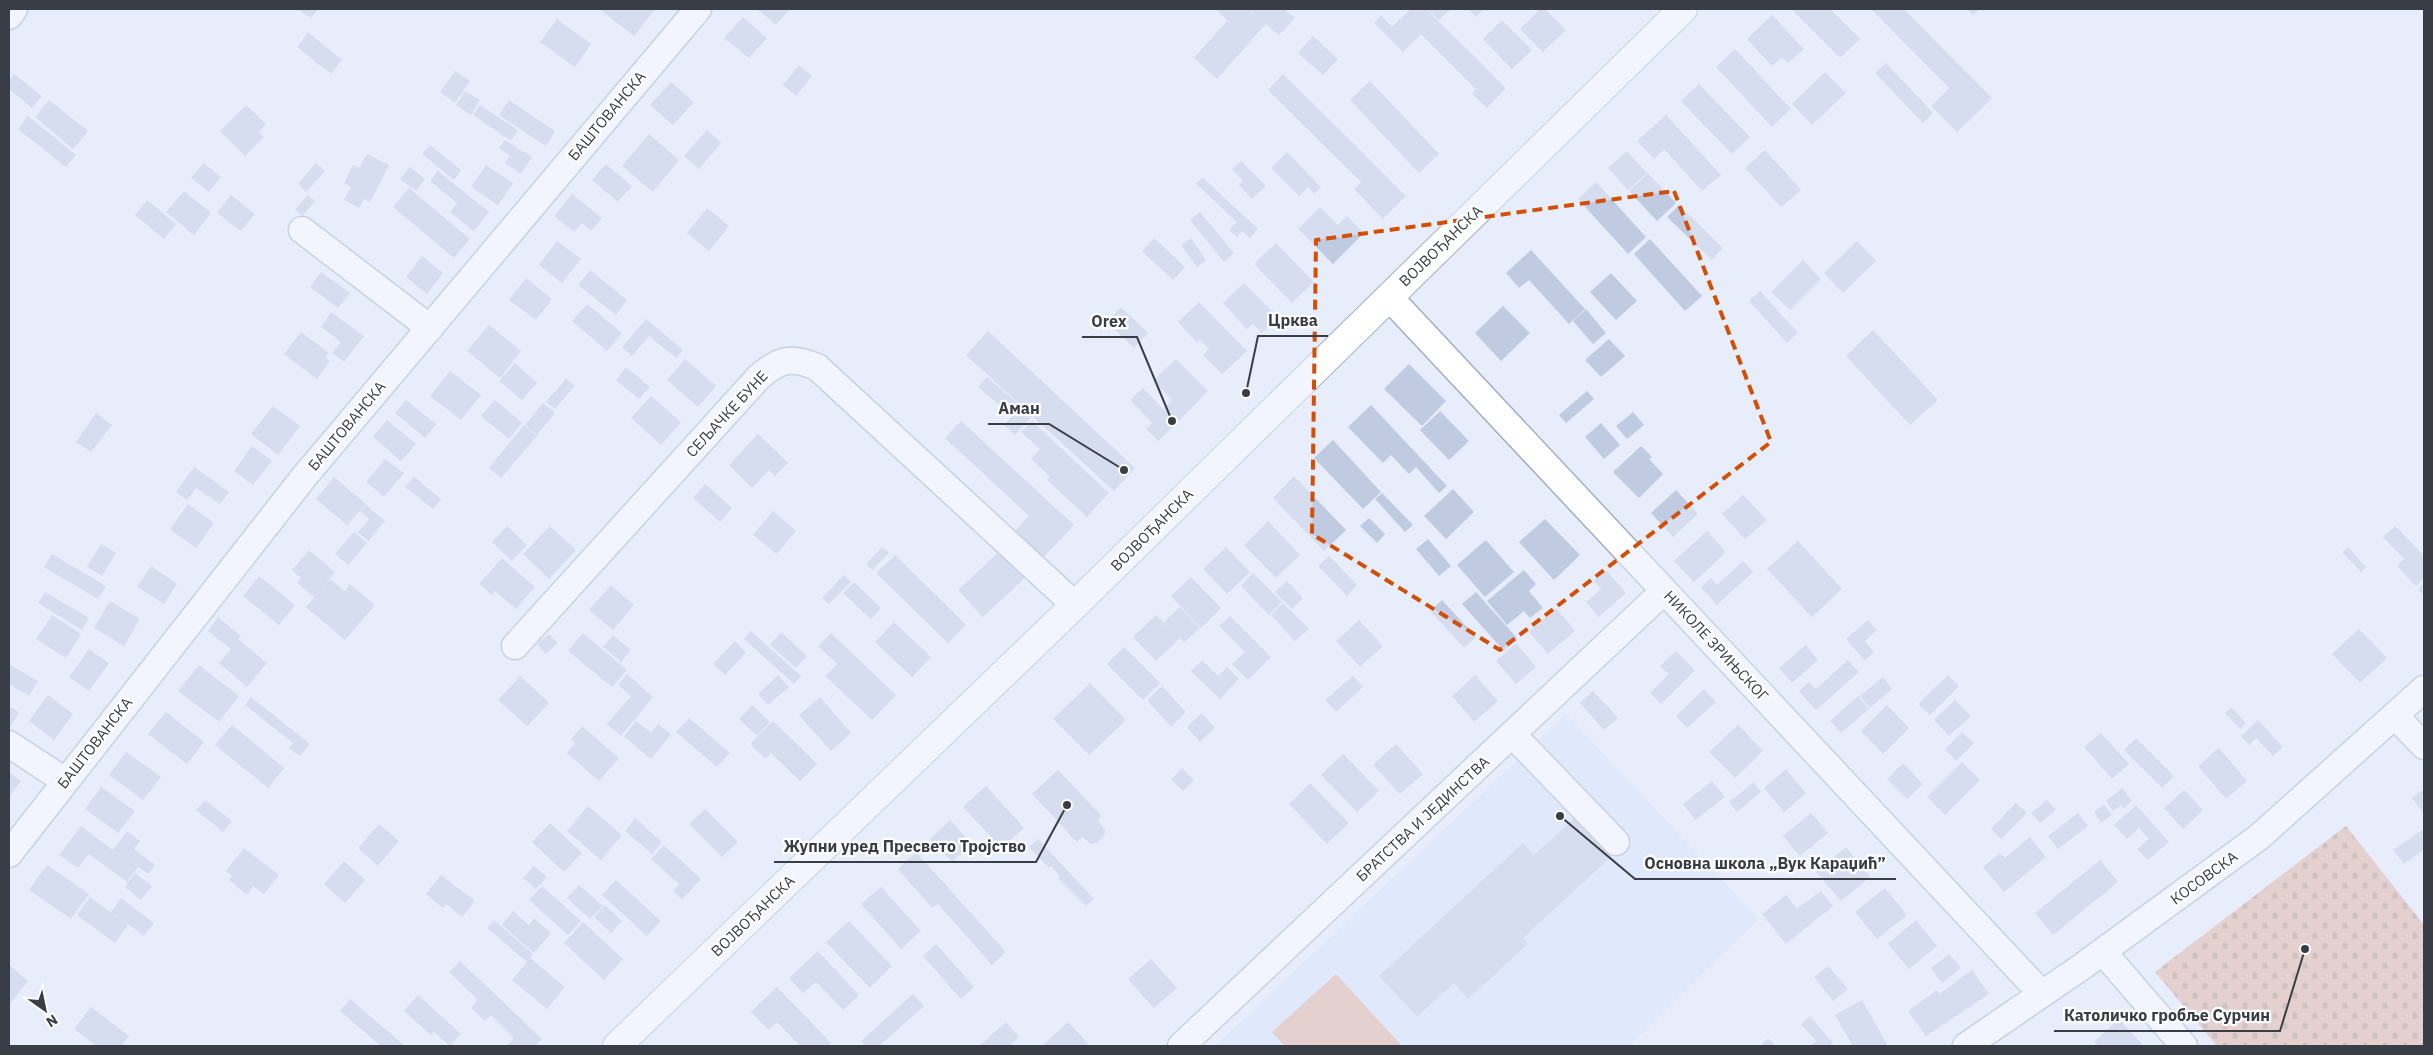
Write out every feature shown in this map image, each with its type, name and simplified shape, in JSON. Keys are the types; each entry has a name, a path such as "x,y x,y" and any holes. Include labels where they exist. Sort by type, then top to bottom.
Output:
{"main road":[{"name":"ВОЈВОЂАНСКА","path":"617,1046 1075,605 1683,9"}],"street":[{"path":"9,16 14,9"},
{"name":"БАШТОВАНСКА","path":"9,854 304,477 698,9"},
{"path":"302,230 430,328"},
{"name":"НИКОЛЕ ЗРИЊСКОГ","path":"1389,297 2042,994"},
{"name":"СЕЉАЧКЕ БУНЕ","path":"515,646 758,378 769,368 789,360 806,362 817,367 1075,605"},
{"name":"БРАТСТВА И ЈЕДИНСТВА","path":"1181,1046 1664,591"},
{"name":"КОСОВСКА","path":"1966,1046 2103,952 2259,837 2424,689"},
{"path":"2396,716 2424,746"},
{"path":"1512,734 1616,842"},
{"path":"9,744 65,781"},
{"path":"2103,952 2184,1046"}],"highlighted area":[{"path":"1674,191 1771,442 1500,650 1312,534 1316,240"}],"shaded area":[{"path":"1566,714 1759,919 1629,1046 1215,1046"}],"green space":[{"path":"2346,826 2424,925 2424,1046 2217,1046 2155,972"},
{"path":"1336,974 1402,1046 1285,1046 1272,1032"}],"building":[{"path":"297,9 318,9 311,18"},
{"path":"599,9 655,9 634,36"},
{"path":"757,9 790,9 776,25"},
{"path":"1215,9 1248,9 1262,21 1249,9 1284,9 1295,18 1279,35 1266,24 1217,79 1194,58 1227,21 1235,27"},
{"path":"1411,9 1426,9 1506,88 1487,108 1472,94 1476,89 1421,34 1403,52 1374,23 1381,15 1392,27"},
{"path":"1427,9 1451,9 1439,20"},
{"path":"1468,9 1484,9 1476,17"},
{"path":"1540,9 1545,9 1566,30 1543,52 1520,29"},
{"path":"1791,9 1830,9 1860,39 1840,58"},
{"path":"1871,9 1904,9 1992,98 1957,132 1931,106 1949,88"},
{"path":"1967,9 1980,9 1973,15"},
{"path":"1772,15 1804,49 1788,63 1782,57 1772,66 1747,39"},
{"path":"743,17 767,38 749,58 724,38"},
{"path":"557,19 591,44 575,67 540,42"},
{"path":"1502,20 1532,50 1512,69 1483,39"},
{"path":"308,32 342,60 331,74 297,47"},
{"path":"1313,36 1338,59 1323,75 1298,53"},
{"path":"1735,49 1791,109 1772,127 1716,67"},
{"path":"1886,63 1933,113 1923,123 1875,73"},
{"path":"799,65 812,76 796,96 783,85"},
{"path":"455,71 470,81 455,103 440,92"},
{"path":"1825,72 1846,93 1812,125 1792,104"},
{"path":"14,74 42,96 32,108 9,89 9,81"},
{"path":"1283,74 1406,196 1383,219 1354,189 1361,182 1268,90"},
{"path":"1370,81 1439,154 1419,173 1350,100"},
{"path":"671,82 694,102 673,125 650,105"},
{"path":"1699,84 1750,137 1732,154 1681,101"},
{"path":"465,91 480,100 471,115 456,105"},
{"path":"49,100 88,131 73,149 35,117"},
{"path":"509,100 555,131 546,146 499,115"},
{"path":"246,105 266,124 259,132 264,137 245,156 220,131"},
{"path":"480,105 518,130 511,141 473,115"},
{"path":"1666,115 1721,175 1702,191 1664,149 1654,159 1637,141"},
{"path":"28,116 76,155 66,167 18,129"},
{"path":"707,130 721,143 699,169 684,156"},
{"path":"649,134 679,160 653,192 622,166"},
{"path":"505,140 532,157 521,174 505,163 510,156 499,148"},
{"path":"430,145 461,170 454,180 422,154"},
{"path":"1765,150 1801,190 1781,207 1745,168"},
{"path":"1627,151 1647,173 1628,190 1608,168"},
{"path":"1287,152 1321,187 1314,194 1308,187 1299,196 1271,168"},
{"path":"367,154 389,165 370,202 364,199 359,208 344,200 351,187 344,183 353,165 359,168"},
{"path":"1241,161 1266,186 1252,199 1239,185 1243,181 1232,169"},
{"path":"204,163 221,177 209,192 191,178"},
{"path":"316,163 325,171 306,192 298,184"},
{"path":"606,164 632,186 618,202 592,180"},
{"path":"486,165 513,183 498,205 471,187"},
{"path":"410,167 425,179 416,191 400,179"},
{"path":"438,171 489,212 474,231 450,212 457,203 430,181"},
{"path":"1648,173 1676,203 1657,221 1629,191"},
{"path":"1202,177 1258,229 1250,238 1242,231 1237,237 1229,230 1237,222 1196,184"},
{"path":"1596,182 1646,237 1628,254 1578,199"},
{"path":"409,188 470,239 454,258 393,207"},
{"path":"184,191 211,213 194,235 166,212"},
{"path":"572,194 602,218 591,231 582,223 574,232 554,216"},
{"path":"231,195 255,214 241,231 217,213"},
{"path":"308,195 315,201 302,216 295,210"},
{"path":"147,200 176,224 164,239 135,215"},
{"path":"1679,205 1723,248 1712,260 1667,217"},
{"path":"1320,207 1338,225 1347,216 1364,233 1333,264 1298,229"},
{"path":"707,208 729,226 709,251 687,233"},
{"path":"1200,212 1234,253 1224,262 1190,220"},
{"path":"1154,238 1185,267 1173,280 1142,251"},
{"path":"1191,238 1206,260 1197,267 1181,245"},
{"path":"1650,239 1702,296 1685,311 1634,254"},
{"path":"557,241 581,259 562,283 539,265"},
{"path":"1857,241 1876,261 1843,293 1824,273"},
{"path":"1276,243 1314,282 1292,303 1254,264"},
{"path":"1531,250 1585,309 1569,324 1529,280 1519,288 1506,273"},
{"path":"422,256 443,273 427,294 406,277"},
{"path":"1803,260 1821,279 1790,310 1771,292"},
{"path":"590,270 627,300 616,315 578,285"},
{"path":"321,272 350,293 338,308 310,287"},
{"path":"1611,273 1637,301 1616,320 1590,292"},
{"path":"526,278 552,299 536,320 509,300"},
{"path":"1244,283 1278,317 1262,333 1253,324 1247,329 1223,303"},
{"path":"1760,291 1798,333 1787,343 1749,301"},
{"path":"1199,302 1247,351 1222,374 1203,355 1209,349 1200,340 1197,343 1178,322"},
{"path":"587,304 622,333 607,351 572,321"},
{"path":"1503,306 1530,333 1501,361 1475,333"},
{"path":"1121,307 1148,333 1134,348 1107,322"},
{"path":"1586,309 1606,333 1593,344 1573,321"},
{"path":"331,312 364,336 344,362 332,353 341,342 321,327"},
{"path":"646,319 683,350 676,358 649,336 632,356 622,347"},
{"path":"489,325 521,351 500,378 467,351"},
{"path":"1873,330 1938,400 1910,425 1846,356"},
{"path":"988,331 1135,468 1114,491 966,355"},
{"path":"301,332 329,353 325,357 330,361 317,379 284,354"},
{"path":"1609,339 1625,356 1601,377 1585,360"},
{"path":"685,359 716,386 698,407 667,380"},
{"path":"1176,359 1208,391 1178,422 1164,408 1172,400 1153,381"},
{"path":"515,363 537,383 522,400 499,381"},
{"path":"1409,364 1446,401 1422,426 1384,389"},
{"path":"626,367 650,387 639,399 616,380"},
{"path":"450,371 481,395 461,420 430,396"},
{"path":"987,377 1032,416 1015,435 1004,425 1012,416 978,387"},
{"path":"566,379 575,386 555,409 546,402"},
{"path":"1143,388 1177,423 1158,441 1146,429 1152,423 1130,400"},
{"path":"1587,391 1594,399 1566,423 1559,415"},
{"path":"651,396 681,422 661,445 631,418"},
{"path":"406,400 436,424 425,438 395,413"},
{"path":"495,400 522,423 509,439 481,416"},
{"path":"543,403 555,413 537,435 525,425"},
{"path":"1371,405 1447,486 1439,493 1416,467 1409,474 1391,455 1383,463 1348,427"},
{"path":"273,406 300,426 278,455 251,434"},
{"path":"1440,411 1469,441 1449,460 1420,430"},
{"path":"1633,412 1644,425 1627,439 1616,426"},
{"path":"96,413 112,425 91,452 76,442"},
{"path":"387,420 416,444 401,461 373,437"},
{"path":"961,421 1074,525 1041,560 1013,533 1029,516 945,438"},
{"path":"1032,421 1109,493 1087,517 1047,480 1050,477 1031,459 1040,449 1021,432"},
{"path":"1601,423 1620,445 1604,459 1585,437"},
{"path":"524,425 537,436 501,478 489,468"},
{"path":"758,434 788,463 775,476 769,470 752,488 729,465"},
{"path":"1333,440 1381,492 1363,509 1314,458"},
{"path":"252,446 272,461 253,485 234,471"},
{"path":"1641,446 1652,457 1649,459 1663,474 1639,498 1613,472"},
{"path":"385,459 404,473 384,497 366,482"},
{"path":"194,467 229,492 220,504 196,488 187,500 176,492"},
{"path":"1294,476 1346,530 1324,551 1273,498"},
{"path":"334,477 366,504 347,525 316,499"},
{"path":"414,477 441,499 433,509 405,487"},
{"path":"705,484 732,508 720,522 693,498"},
{"path":"1453,489 1474,512 1446,539 1424,516"},
{"path":"1676,490 1698,514 1673,537 1651,513"},
{"path":"1382,493 1413,525 1405,532 1375,499"},
{"path":"1743,495 1767,520 1745,539 1722,514"},
{"path":"188,504 214,523 196,548 170,529"},
{"path":"366,505 385,521 368,541 358,532 369,519 360,511"},
{"path":"773,511 796,531 777,554 753,535"},
{"path":"1369,518 1385,534 1377,543 1360,526"},
{"path":"1545,519 1580,555 1554,580 1519,542"},
{"path":"1268,521 1300,555 1276,578 1244,545"},
{"path":"507,526 527,545 512,561 492,542"},
{"path":"550,526 576,550 549,579 523,554"},
{"path":"2395,526 2424,556 2424,578 2416,586 2397,566 2404,559 2383,537"},
{"path":"1707,531 1726,552 1694,582 1674,561"},
{"path":"354,532 367,543 348,565 335,554"},
{"path":"1428,539 1451,566 1439,576 1416,549"},
{"path":"1486,540 1514,572 1485,597 1457,565"},
{"path":"1798,541 1842,589 1812,617 1767,569"},
{"path":"101,544 116,553 102,576 87,567"},
{"path":"882,547 889,553 872,570 866,564"},
{"path":"1226,547 1250,572 1227,594 1203,569"},
{"path":"2348,547 2366,567 2361,572 2342,552"},
{"path":"1003,548 1028,575 983,617 958,590"},
{"path":"309,550 335,572 314,597 297,583 301,578 292,570"},
{"path":"52,554 106,586 98,599 44,567"},
{"path":"895,555 966,625 948,643 876,573"},
{"path":"1329,556 1357,585 1347,596 1318,566"},
{"path":"502,558 535,587 516,609 495,591 492,595 479,584"},
{"path":"1743,561 1753,572 1717,605 1701,587 1711,578 1717,585"},
{"path":"151,566 177,584 164,604 137,587"},
{"path":"1524,570 1536,584 1529,591 1543,608 1530,618 1524,611 1507,625 1487,601"},
{"path":"1607,571 1626,593 1599,617 1586,602 1601,589 1594,581"},
{"path":"1253,573 1282,602 1269,615 1241,586"},
{"path":"844,575 851,582 829,604 822,598"},
{"path":"259,576 295,605 279,625 243,596"},
{"path":"1191,577 1221,608 1201,628 1171,596"},
{"path":"330,579 345,591 350,584 375,605 345,640 306,607"},
{"path":"1287,581 1303,598 1292,609 1275,592"},
{"path":"854,582 881,608 871,619 843,593"},
{"path":"2424,583 2424,596 2418,589"},
{"path":"611,585 634,605 613,630 589,610"},
{"path":"45,592 89,618 82,630 38,603"},
{"path":"1476,592 1518,639 1504,651 1462,604"},
{"path":"1442,600 1476,637 1464,648 1430,611"},
{"path":"110,601 140,619 124,646 94,628"},
{"path":"1283,603 1309,629 1295,641 1271,615"},
{"path":"1180,607 1200,628 1184,643 1180,638 1156,661 1133,637 1156,615 1173,632 1164,622"},
{"path":"1556,608 1575,631 1548,654 1529,632"},
{"path":"52,615 81,634 66,658 36,639"},
{"path":"1230,616 1271,657 1248,680 1232,664 1245,652 1219,626"},
{"path":"218,617 241,636 238,639 267,663 247,687 219,663 231,649 208,631"},
{"path":"1359,620 1383,646 1360,667 1336,641"},
{"path":"1868,620 1877,630 1865,641 1874,652 1865,661 1846,639"},
{"path":"894,622 931,657 912,677 875,642"},
{"path":"2359,629 2387,658 2360,683 2332,654"},
{"path":"751,631 801,676 794,684 744,639"},
{"path":"781,632 807,656 796,668 770,645"},
{"path":"583,633 627,670 612,687 568,651"},
{"path":"831,633 896,695 872,720 825,676 837,664 818,646"},
{"path":"549,634 558,643 546,654 537,644"},
{"path":"613,635 631,650 621,662 603,647"},
{"path":"735,641 746,653 725,675 713,664"},
{"path":"1516,643 1536,667 1516,684 1496,661"},
{"path":"1806,645 1818,660 1792,683 1779,668"},
{"path":"1124,647 1160,683 1143,700 1107,664"},
{"path":"89,649 109,663 89,691 69,677"},
{"path":"1676,651 1695,670 1661,704 1650,693 1669,674 1660,666"},
{"path":"1202,660 1218,676 1227,667 1239,679 1220,699 1191,671"},
{"path":"1848,660 1859,672 1816,710 1799,691 1809,682 1816,689"},
{"path":"9,664 38,681 29,696 9,684"},
{"path":"199,665 239,696 219,722 178,691"},
{"path":"627,674 653,697 621,736 607,724 631,696 618,685"},
{"path":"778,675 789,687 768,705 758,694"},
{"path":"1475,675 1498,701 1474,722 1452,696"},
{"path":"1948,675 1959,686 1930,715 1918,704"},
{"path":"520,676 549,703 527,726 498,700"},
{"path":"1353,676 1363,687 1336,712 1325,700"},
{"path":"1883,677 1892,689 1870,708 1860,696"},
{"path":"1090,683 1126,720 1089,755 1053,719"},
{"path":"1162,686 1186,712 1171,727 1147,700"},
{"path":"1704,689 1716,702 1687,728 1676,716"},
{"path":"1593,691 1618,718 1604,730 1580,703"},
{"path":"48,695 73,714 54,740 29,721"},
{"path":"1858,696 1869,709 1841,733 1830,721"},
{"path":"251,697 310,744 300,756 289,748 293,743 245,705"},
{"path":"820,697 851,733 831,751 799,715"},
{"path":"1955,700 1971,716 1949,736 1934,720"},
{"path":"752,705 770,722 757,736 739,719"},
{"path":"1887,705 1909,728 1883,754 1861,731"},
{"path":"9,706 19,712 9,729"},
{"path":"2231,707 2246,723 2240,729 2225,713"},
{"path":"166,712 204,742 187,764 148,734"},
{"path":"1202,713 1215,728 1200,742 1187,727"},
{"path":"689,718 730,753 717,767 676,732"},
{"path":"2258,720 2283,747 2273,756 2256,738 2249,745 2241,736"},
{"path":"636,721 651,733 658,724 671,734 651,759 624,736"},
{"path":"773,721 817,764 800,781 771,753 766,759 750,744"},
{"path":"232,725 284,768 268,788 215,745"},
{"path":"1738,725 1763,751 1735,778 1709,752"},
{"path":"582,726 619,758 599,781 567,753 575,743 571,739"},
{"path":"1962,732 1974,743 1956,761 1945,749"},
{"path":"2101,733 2129,764 2112,779 2084,747"},
{"path":"2136,738 2174,776 2162,788 2124,750"},
{"path":"1396,744 1423,774 1400,794 1373,765"},
{"path":"2219,748 2247,781 2226,799 2198,766"},
{"path":"126,752 161,777 143,800 109,775"},
{"path":"1343,754 1379,791 1357,812 1321,775"},
{"path":"1962,762 1980,780 1945,815 1927,797"},
{"path":"1903,763 1923,784 1907,799 1887,779"},
{"path":"1182,768 1194,780 1183,791 1171,779"},
{"path":"1786,769 1806,793 1784,812 1764,788"},
{"path":"1058,770 1102,816 1098,820 1105,831 1104,836 1097,843 1091,844 1082,837 1077,842 1032,794"},
{"path":"9,772 21,781 9,797"},
{"path":"1712,781 1725,797 1695,820 1683,804"},
{"path":"1754,782 1761,792 1737,812 1729,802"},
{"path":"1310,783 1349,823 1327,844 1289,804"},
{"path":"986,786 1024,828 1002,848 963,807"},
{"path":"101,787 135,811 118,833 85,809"},
{"path":"2122,788 2132,801 2123,809 2121,805 2113,811 2106,801"},
{"path":"2424,789 2424,814 2412,798"},
{"path":"2184,790 2203,810 2183,829 2164,808"},
{"path":"205,800 232,821 223,832 196,810"},
{"path":"2047,800 2056,810 2040,823 2031,813"},
{"path":"2016,803 2027,813 2001,839 1991,829"},
{"path":"2104,805 2112,815 2101,823 2094,812"},
{"path":"2136,805 2169,842 2148,860 2137,849 2149,839 2139,828 2127,839 2114,825"},
{"path":"588,806 622,835 601,860 567,831"},
{"path":"705,809 738,842 722,857 689,824"},
{"path":"1811,813 1828,833 1800,856 1783,836"},
{"path":"2078,813 2088,826 2058,849 2048,836"},
{"path":"1576,817 1612,856 1523,938 1528,944 1468,999 1454,983 1417,1017 1379,976 1523,843 1534,855"},
{"path":"635,818 662,842 652,854 625,831"},
{"path":"950,820 972,844 952,862 930,839"},
{"path":"550,823 582,853 564,872 532,842"},
{"path":"379,824 399,841 378,866 358,848"},
{"path":"81,826 113,850 127,831 140,841 134,849 155,865 148,874 138,867 127,882 89,854 78,868 59,855"},
{"path":"2424,829 2424,850 2404,864 2393,850"},
{"path":"2030,837 2046,857 2004,892 1983,867 2000,853 2005,858"},
{"path":"1038,839 1094,899 1086,906 1058,878 1060,876 1051,866 1049,868 1029,847"},
{"path":"664,845 701,879 682,899 673,891 679,884 651,859"},
{"path":"1846,847 1870,877 1841,901 1816,872"},
{"path":"244,848 279,875 264,894 253,886 247,895 229,880 232,876 226,871"},
{"path":"916,852 1006,952 992,965 938,904 932,908 898,869"},
{"path":"2100,860 2118,882 2053,935 2035,913"},
{"path":"344,861 365,880 345,903 324,884"},
{"path":"47,865 89,894 71,919 29,890"},
{"path":"534,866 547,877 536,889 523,878"},
{"path":"135,873 152,886 141,900 125,887"},
{"path":"441,875 475,901 462,917 446,904 443,908 426,894"},
{"path":"616,880 661,921 647,936 602,895"},
{"path":"579,885 603,906 590,919 567,898"},
{"path":"542,886 581,921 568,935 529,900"},
{"path":"881,887 921,931 901,949 861,904"},
{"path":"1885,888 1907,915 1877,939 1855,912"},
{"path":"1821,891 1833,906 1786,944 1762,914 1786,895 1797,909"},
{"path":"90,897 128,925 115,943 77,915"},
{"path":"121,898 154,923 144,936 111,912"},
{"path":"605,905 622,921 611,933 594,917"},
{"path":"513,911 529,925 534,918 551,933 534,953 502,925"},
{"path":"494,920 533,954 530,958 565,987 547,1009 512,980 527,962 487,928"},
{"path":"1916,920 1937,946 1909,969 1888,944"},
{"path":"849,921 892,966 870,988 826,942"},
{"path":"583,922 623,959 604,980 564,943"},
{"path":"936,944 974,987 961,999 923,956"},
{"path":"818,951 859,995 843,1010 816,982 803,993 789,978"},
{"path":"1949,954 1961,968 1942,983 1931,968"},
{"path":"1151,959 1177,988 1154,1008 1128,979"},
{"path":"460,961 542,1039 535,1046 506,1046 514,1038 491,1015 485,1021 471,1008 478,1000 449,972"},
{"path":"9,965 28,981 9,1005"},
{"path":"1828,966 1848,989 1833,1001 1814,977"},
{"path":"1972,970 1989,994 1926,1036 1908,1011 1937,990 1939,994"},
{"path":"777,987 831,1043 827,1046 800,1046 777,1022 769,1030 751,1012"},
{"path":"913,994 924,1006 879,1046 866,1046 861,1041"},
{"path":"418,995 461,1034 450,1046 434,1032 431,1035 404,1011"},
{"path":"350,999 405,1046 381,1046 340,1011"},
{"path":"1862,1000 1888,1046 1853,1046 1835,1015"},
{"path":"91,1007 129,1036 121,1046 96,1046 74,1029"},
{"path":"1810,1016 1833,1043 1829,1046 1810,1046 1816,1041 1801,1024"},
{"path":"2119,1019 2144,1046 2099,1046 2094,1042"},
{"path":"1006,1022 1019,1037 1009,1046 979,1046"},
{"path":"1068,1022 1090,1046 1046,1046 1044,1044"},
{"path":"1768,1038 1776,1046 1760,1046"}],"place":[{"name":"Црква","path":"1246,393"},
{"name":"Orex","path":"1172,421"},
{"name":"Аман","path":"1124,470"},
{"name":"Жупни уред Пресвето Тројство","path":"1067,805"},
{"name":"Основна школа „Вук Караџић”","path":"1560,816"},
{"name":"Католичко гробље Сурчин","path":"2305,949"}]}
